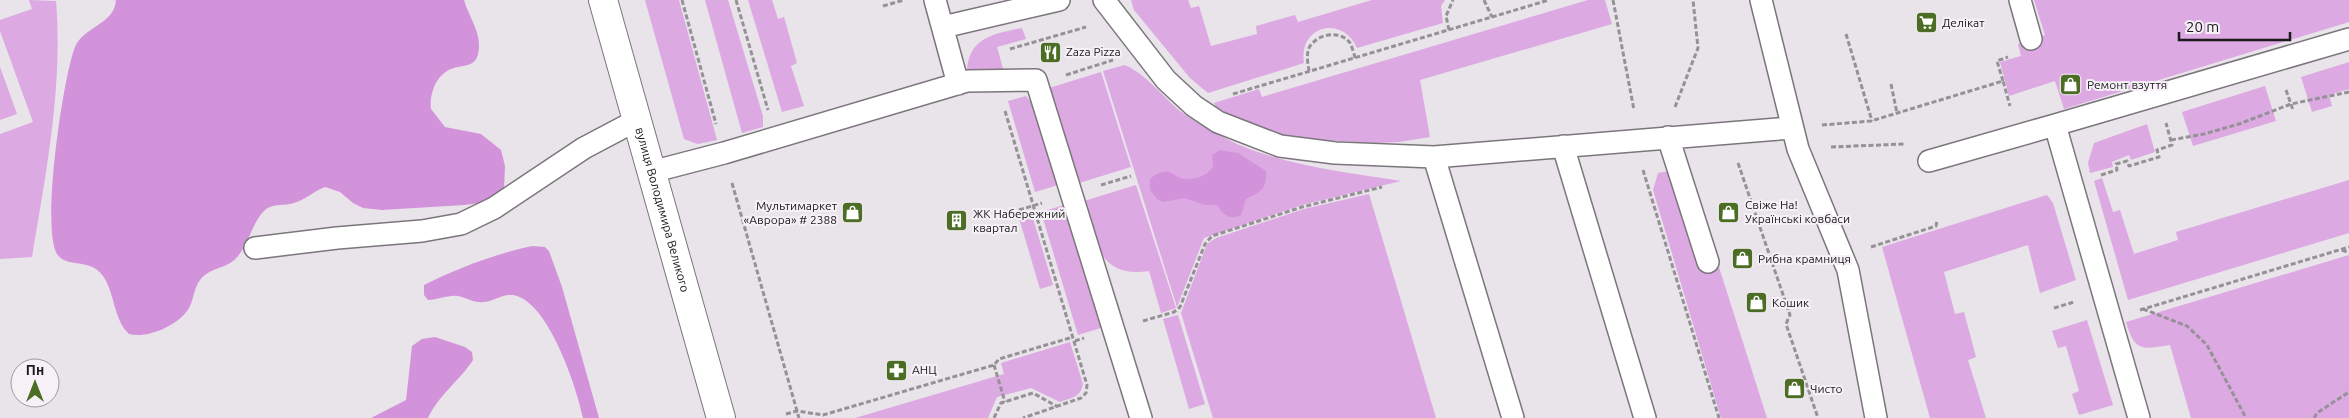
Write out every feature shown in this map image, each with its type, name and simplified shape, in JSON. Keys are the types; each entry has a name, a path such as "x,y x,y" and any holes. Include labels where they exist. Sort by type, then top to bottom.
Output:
{"main road":[{"name":"вулиця Володимира Великого","path":"603,0 721,418"}],"lane":[{"path":"935,0 958,84"},
{"path":"943,28 1058,0"},
{"path":"1104,0 1166,80 1194,106 1218,122 1280,146 1335,153 1434,157 1791,128"},
{"path":"1761,0 1791,128 1848,270 1876,418"},
{"path":"2020,0 2031,39"},
{"path":"1929,161 2349,39"},
{"path":"651,172 777,138 974,80 1036,80 1039,84 1141,418"},
{"path":"255,248 337,238 422,231 461,224 501,204 584,148 637,120"},
{"path":"2055,125 2139,418"},
{"path":"1668,137 1708,262"},
{"path":"1564,146 1645,418"},
{"path":"1434,157 1513,418"}],"path":[{"path":"682,0 799,418"},
{"path":"736,0 777,138"},
{"path":"883,6 904,0"},
{"path":"1449,30 1446,16 1453,0"},
{"path":"1484,0 1492,17"},
{"path":"1194,106 1549,0"},
{"path":"1613,0 1639,139 1642,167 1719,418"},
{"path":"1639,139 1677,104 1698,48 1694,0"},
{"path":"1017,79 1008,49 1118,18"},
{"path":"1846,34 1871,121"},
{"path":"1309,72 1307,58 1309,48 1314,40 1325,35 1343,37 1349,42 1355,58"},
{"path":"1039,84 1143,50"},
{"path":"1791,128 1871,121 2004,81 2018,136"},
{"path":"1891,84 1899,113"},
{"path":"2286,88 2293,110"},
{"path":"2171,140 2204,134 2239,124 2291,104 2349,92"},
{"path":"1006,112 1088,385 1086,393 1074,402 1023,418"},
{"path":"2098,176 2117,170 2116,164 2128,161 2129,166 2159,157 2157,150 2172,145 2164,116"},
{"path":"1735,156 1790,315 1786,324 1818,418"},
{"path":"1177,311 1205,244 1212,236 1302,207 1389,185"},
{"path":"1842,256 1936,226 1937,221"},
{"path":"2110,318 2349,247"},
{"path":"2342,249 2349,253"},
{"path":"2054,308 2077,301"},
{"path":"2143,309 2187,326 2207,345 2246,418"},
{"path":"786,414 797,411 823,415 994,365 999,359 1073,337"},
{"path":"994,365 1005,402"},
{"path":"2314,418 2317,413 2349,392"},
{"path":"994,418 1001,403 1033,393 1058,407"}],"shaded area":[{"path":"29,0 56,1 58,33 52,130 32,257 0,259 0,134 33,122 0,31 0,20 32,9"},
{"path":"116,0 464,0 479,39 478,54 473,63 452,68 439,78 432,93 431,109 445,127 481,134 501,150 505,166 502,195 481,203 382,210 363,208 353,203 340,192 325,187 298,202 272,206 261,215 238,256 200,280 187,311 176,322 152,333 144,335 129,334 120,321 107,283 98,270 67,261 57,254 53,239 51,215 52,185 60,119 70,63 79,40 110,15"},
{"path":"645,0 679,0 717,140 698,144 684,139"},
{"path":"705,0 728,0 763,116 763,127 742,133"},
{"path":"748,0 772,0 778,19 784,17 797,63 791,66 804,106 782,112"},
{"path":"1131,0 1188,0 1191,8 1199,6 1211,46 1257,34 1256,26 1295,15 1298,22 1372,0 1445,0 1441,6 1443,23 1357,48 1350,37 1342,31 1332,28 1323,29 1314,33 1308,40 1304,50 1304,63 1208,93 1190,78 1134,10"},
{"path":"1588,0 1605,0 1612,24 1420,80 1430,137 1399,142 1375,143 1271,137 1221,117 1214,103 1259,89 1262,97"},
{"path":"2034,0 2349,0 2349,22 2064,109 2055,81 2009,96 2000,62 2021,56 2018,44 2045,35"},
{"path":"1022,28 1026,39 997,47 1004,72 967,74 968,62 977,45 992,36"},
{"path":"2349,62 2349,89 2329,95 2332,106 2312,112 2301,77"},
{"path":"1125,65 1144,77 1175,107 1193,120 1256,152 1297,163 1401,181 1302,205 1204,238 1177,307 1103,71"},
{"path":"0,67 17,114 0,120"},
{"path":"1101,72 1131,167 1079,183 1049,88"},
{"path":"2265,86 2276,121 2193,146 2182,112"},
{"path":"1026,96 1035,107 1058,185 1035,192 1008,101"},
{"path":"2147,124 2155,152 2131,160 2129,155 2112,162 2113,167 2090,173 2088,163 2094,143"},
{"path":"1220,150 1238,153 1266,171 1264,186 1259,192 1246,199 1241,215 1230,217 1224,214 1217,205 1205,205 1184,198 1163,202 1157,199 1150,190 1150,179 1161,172 1169,172 1184,179 1198,177 1207,173 1213,167 1212,155"},
{"path":"1670,171 1718,264 1767,418 1721,418 1653,190 1658,173"},
{"path":"2102,178 2113,212 2120,210 2134,254 2178,240 2176,232 2349,180 2349,233 2128,300 2094,181"},
{"path":"1136,185 1176,308 1161,313 1149,271 1134,272 1121,270 1110,263 1100,252 1084,201"},
{"path":"1369,194 1436,418 1213,418 1181,313 1207,244 1216,238 1304,209"},
{"path":"2047,195 2053,203 2076,280 2040,293 2028,245 1944,272 1955,314 1964,312 1976,357 1968,360 1986,418 1930,418 1882,247"},
{"path":"1064,205 1101,328 1078,335 1041,212"},
{"path":"1032,215 1053,285 1040,289 1019,218"},
{"path":"532,246 545,247 549,251 562,287 599,418 583,418 580,404 559,347 538,312 526,300 513,295 480,302 458,296 428,300 424,295 424,285 463,267"},
{"path":"2349,255 2349,418 2191,418 2170,345 2141,347 2129,332 2126,322"},
{"path":"1178,315 1205,404 1189,409 1163,319"},
{"path":"2087,320 2113,405 2079,415 2072,394 2079,391 2066,346 2058,348 2052,331"},
{"path":"435,337 465,347 472,352 473,360 437,402 428,418 371,418 406,400 412,346 422,339"},
{"path":"1070,342 1083,384 1078,394 1060,402 1031,388 997,397 988,418 855,418 1004,374 1001,363"}],"place":[{"name":"Делікат","path":"1926,23"},
{"name":"Zaza Pizza","path":"1050,52"},
{"name":"Ремонт взуття","path":"2071,85"},
{"name":"Свіже На! Українські ковбаси","path":"1729,212"},
{"name":"Мультимаркет «Аврора» # 2388","path":"853,213"},
{"name":"ЖК Набережний квартал","path":"957,221"},
{"name":"Рибна крамниця","path":"1742,259"},
{"name":"Кошик","path":"1756,303"},
{"name":"АНЦ","path":"896,370"},
{"name":"Чисто","path":"1794,389"}]}
